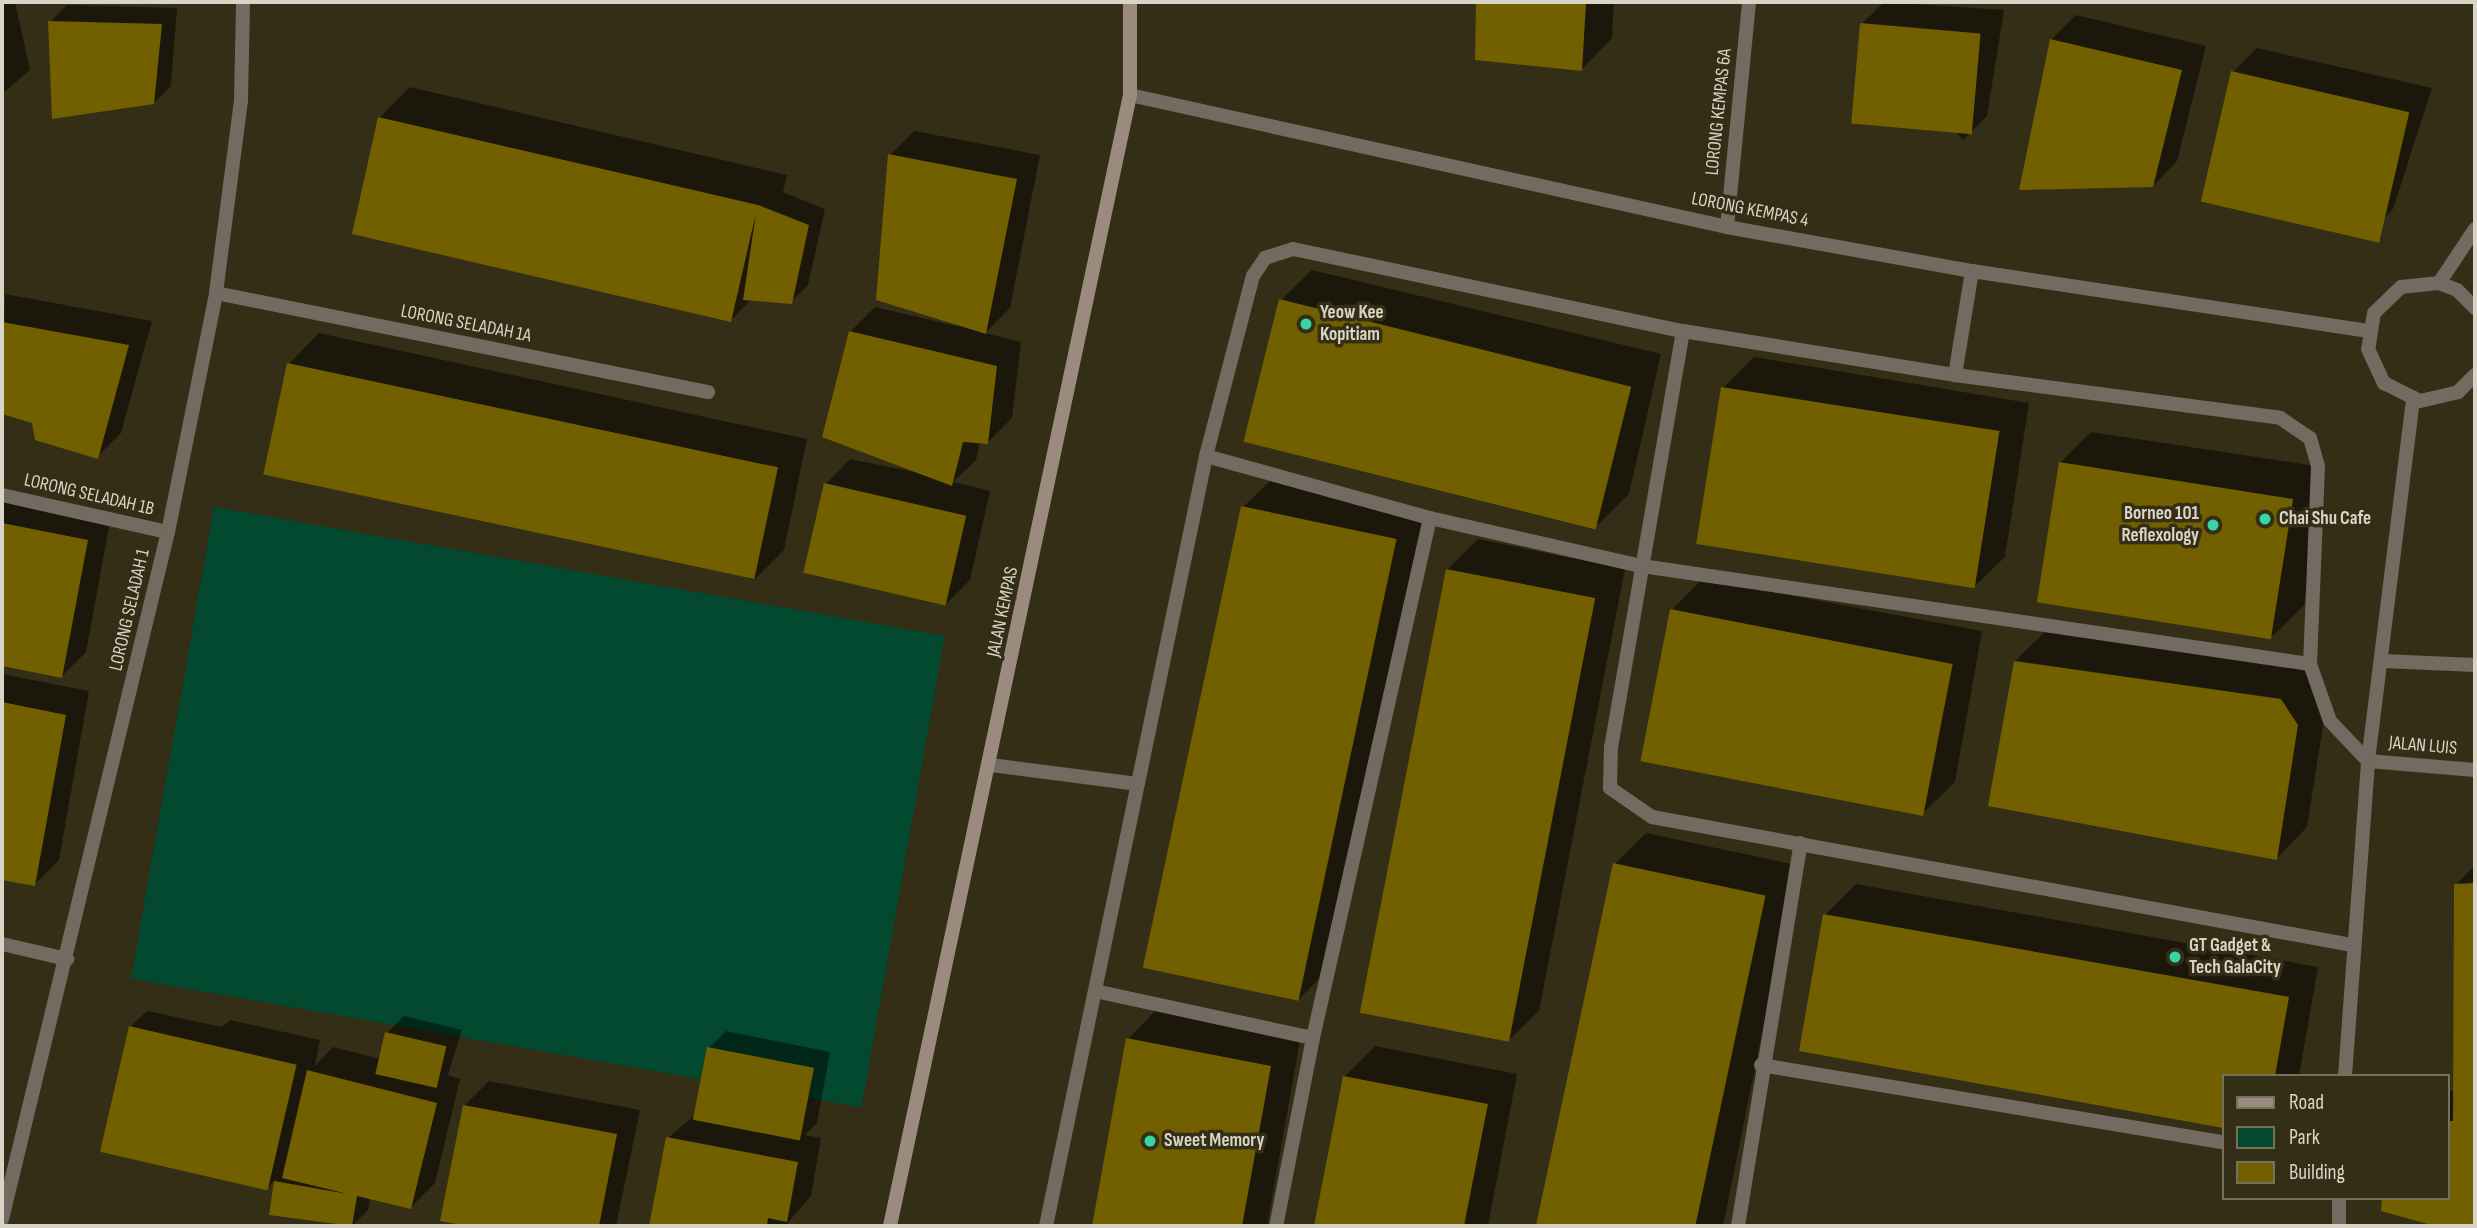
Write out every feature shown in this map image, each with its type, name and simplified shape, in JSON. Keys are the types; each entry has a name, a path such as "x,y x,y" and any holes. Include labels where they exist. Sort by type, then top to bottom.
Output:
{"street":[{"name":"LORONG SELADAH 1","path":"2,1219 67,959 168,532 216,293 241,100 243,2"},
{"name":"JALAN KEMPAS","path":"890,1226 991,765 1130,94 1130,2"},
{"name":"LORONG KEMPAS 6A","path":"1727,227 1749,2"},
{"name":"LORONG KEMPAS 4","path":"1130,94 1727,227 1972,271 2368,331"},
{"path":"2439,283 2475,229"},
{"path":"1046,1226 1206,456 1253,276 1265,258 1293,249 1683,331 1955,375 2280,418 2310,438 2318,466 2310,664 2330,721 2368,761"},
{"path":"1955,375 1972,271"},
{"path":"2475,309 2457,290 2439,283 2420,282 2386,298 2368,331 2374,368 2385,383 2413,398 2440,399 2475,377"},
{"name":"LORONG SELADAH 1A","path":"216,293 708,392"},
{"path":"1683,331 1611,746 1610,788 1652,817 2352,945"},
{"path":"2344,1074 2368,761 2383,661 2413,398"},
{"path":"1206,456 1430,518 1642,566 2310,664"},
{"name":"LORONG SELADAH 1B","path":"2,495 168,532"},
{"path":"1276,1226 1313,1038 1430,518"},
{"path":"2383,661 2475,665"},
{"name":"JALAN LUIS","path":"2368,761 2475,770"},
{"path":"991,765 1138,784"},
{"path":"1738,1226 1761,1065 1801,843"},
{"path":"2,944 67,959"},
{"path":"1095,991 1313,1038"},
{"path":"1761,1065 2222,1142"},
{"path":"2339,1200 2339,1226"}],"green space":[{"path":"214,507 945,636 862,1108 131,979"}],"building":[{"path":"1476,2 1586,2 1582,71 1475,60"},
{"path":"48,21 162,24 154,104 52,119"},
{"path":"1860,23 1981,34 1972,134 1851,124"},
{"path":"2050,39 2182,70 2153,187 2019,190"},
{"path":"2231,71 2409,112 2379,243 2201,202"},
{"path":"378,117 758,205 809,225 792,304 743,300 756,213 731,322 352,234"},
{"path":"888,154 1017,179 986,334 876,300"},
{"path":"1279,299 1631,387 1596,529 1243,442"},
{"path":"2,322 129,345 98,459 35,440 32,423 2,414"},
{"path":"849,331 997,366 988,444 963,442 952,486 822,437"},
{"path":"287,363 778,467 754,579 263,475"},
{"path":"1721,387 2000,431 1975,588 1696,544"},
{"path":"2059,462 2293,499 2271,639 2037,602"},
{"path":"824,483 966,516 946,605 803,573"},
{"path":"1241,506 1397,539 1298,1001 1143,968"},
{"path":"2,523 88,540 62,678 2,666"},
{"path":"1446,569 1595,598 1509,1042 1360,1013"},
{"path":"1670,609 1953,664 1923,816 1640,761"},
{"path":"2014,661 2281,699 2298,725 2277,860 1988,806"},
{"path":"2,702 66,715 35,886 2,880"},
{"path":"1613,863 1766,895 1695,1226 1536,1225"},
{"path":"2475,883 2475,1226 2435,1226 2381,1211 2382,1200 2449,1200 2449,1121 2453,1121 2454,884"},
{"path":"1823,914 2289,997 2275,1074 2222,1074 2222,1128 1799,1051"},
{"path":"129,1026 297,1065 268,1190 100,1152"},
{"path":"385,1032 446,1046 437,1088 375,1074"},
{"path":"1126,1038 1271,1066 1242,1226 1092,1226"},
{"path":"707,1047 814,1068 800,1140 693,1120"},
{"path":"307,1070 437,1103 411,1209 357,1196 352,1226 269,1215 274,1181 348,1194 282,1178"},
{"path":"1343,1076 1488,1104 1464,1226 1314,1226"},
{"path":"463,1105 617,1134 599,1226 467,1226 440,1221"},
{"path":"666,1137 798,1162 787,1222 768,1218 767,1226 649,1226"}],"place":[{"name":"Yeow Kee Kopitiam","path":"1306,324"},
{"name":"Chai Shu Cafe","path":"2265,519"},
{"name":"Borneo 101 Reflexology","path":"2213,525"},
{"name":"GT Gadget & Tech GalaCity","path":"2175,957"},
{"name":"Sweet Memory","path":"1150,1141"}]}
